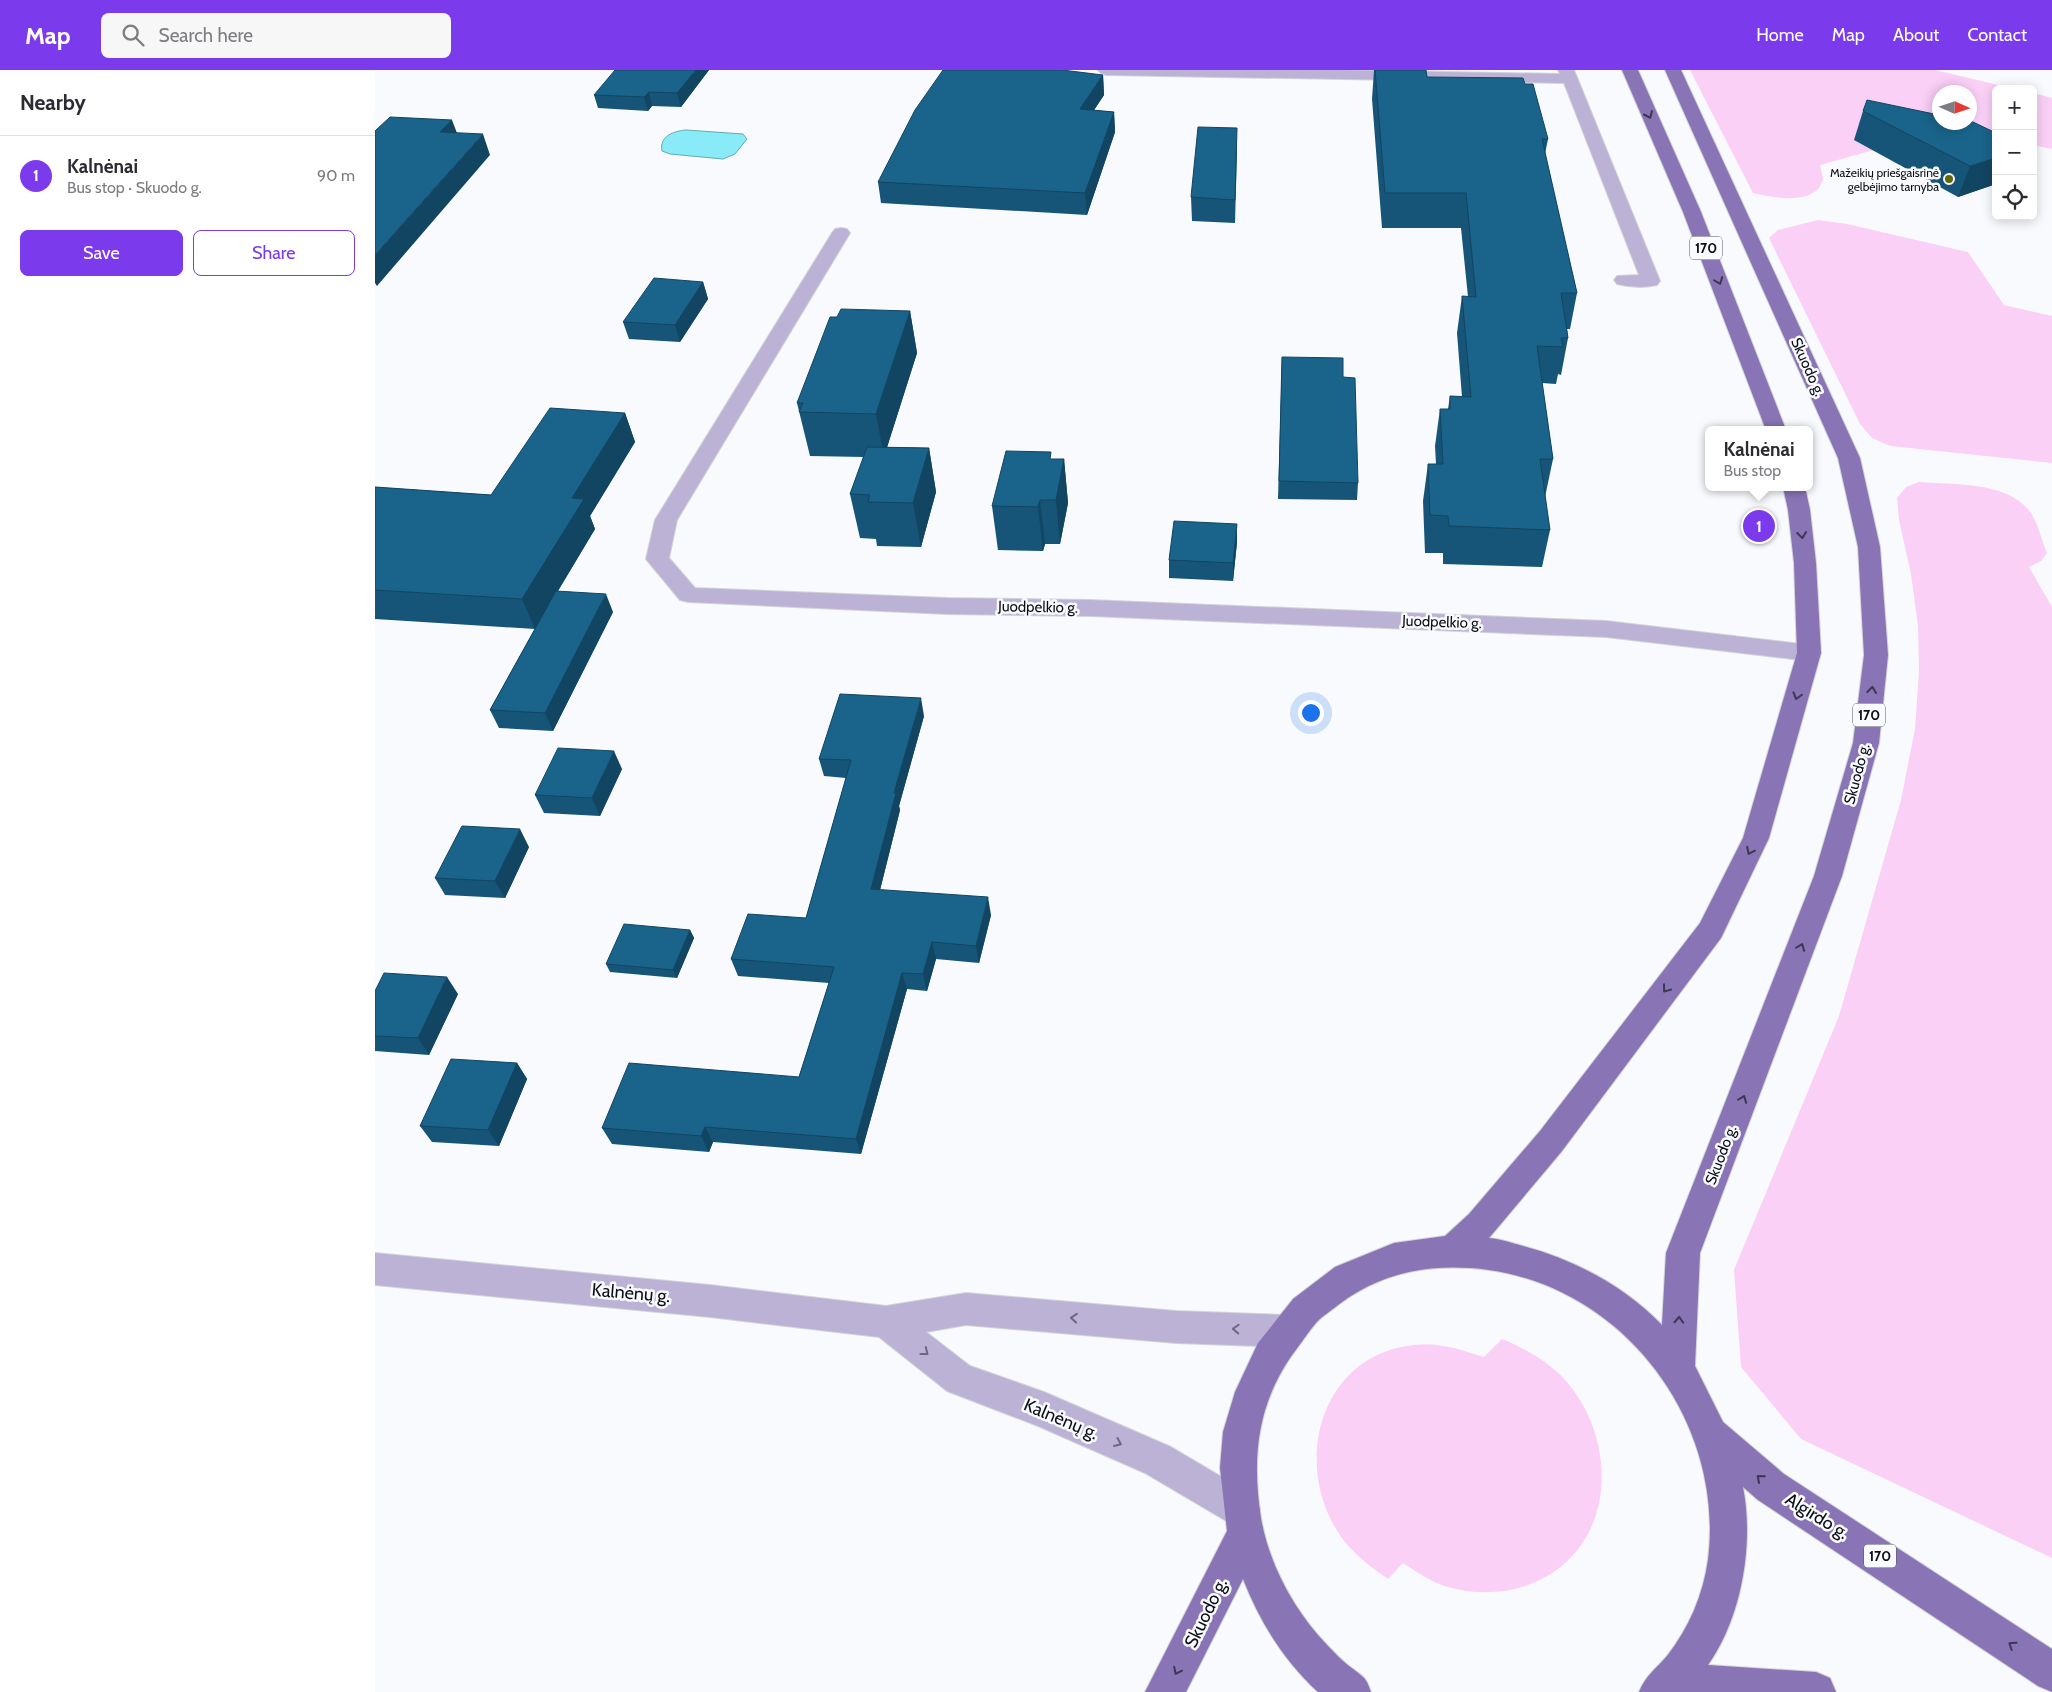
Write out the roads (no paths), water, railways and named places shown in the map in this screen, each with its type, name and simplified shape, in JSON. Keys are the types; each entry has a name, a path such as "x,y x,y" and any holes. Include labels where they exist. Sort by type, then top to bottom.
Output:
{"main road":[{"name":"170","path":"1630,70 1692,212 1774,426"},
{"name":"Skuodo g.","path":"1673,70 1849,458 1869,547 1876,655 1866,743 1828,876 1683,1253 1677,1369"},
{"path":"1453,1250 1481,1225 1551,1141 1711,930 1756,838 1809,653 1805,563 1795,491"},
{"path":"1351,1692 1326,1673 1290,1630 1263,1583 1243,1521 1238,1459 1246,1412 1262,1369 1285,1331 1318,1297 1359,1271 1404,1256 1453,1250 1502,1254 1543,1266 1598,1293 1641,1327 1677,1369 1696,1401 1712,1436 1725,1487 1729,1540 1721,1592 1701,1640 1665,1688"},
{"name":"Algirdo g.","path":"1712,1436 1771,1487 1847,1535 2052,1672"},
{"name":"Skuodo g.","path":"1165,1692 1243,1521"},
{"path":"1665,1688 1816,1692"}],"street":[{"path":"1106,70 1568,74 1651,281 1623,280"},
{"name":"Juodpelkio g.","path":"841,233 666,520 657,559 687,595 947,606 1090,608 1606,629 1809,653"},
{"name":"Kalnėnų g.","path":"375,1269 710,1301 886,1322 966,1309 1176,1327 1285,1331"},
{"name":"Kalnėnų g.","path":"886,1322 959,1379 1044,1410 1158,1460 1243,1521"}],"water":[{"path":"686,130 743,134 747,139 735,154 723,159 670,154 662,151 663,142 668,135"}],"place":[{"name":"Mažeikių priešgaisrinė gelbėjimo tarnyba","path":"1949,179"},
{"name":"Kalnėnai","path":"1759,526"}]}
